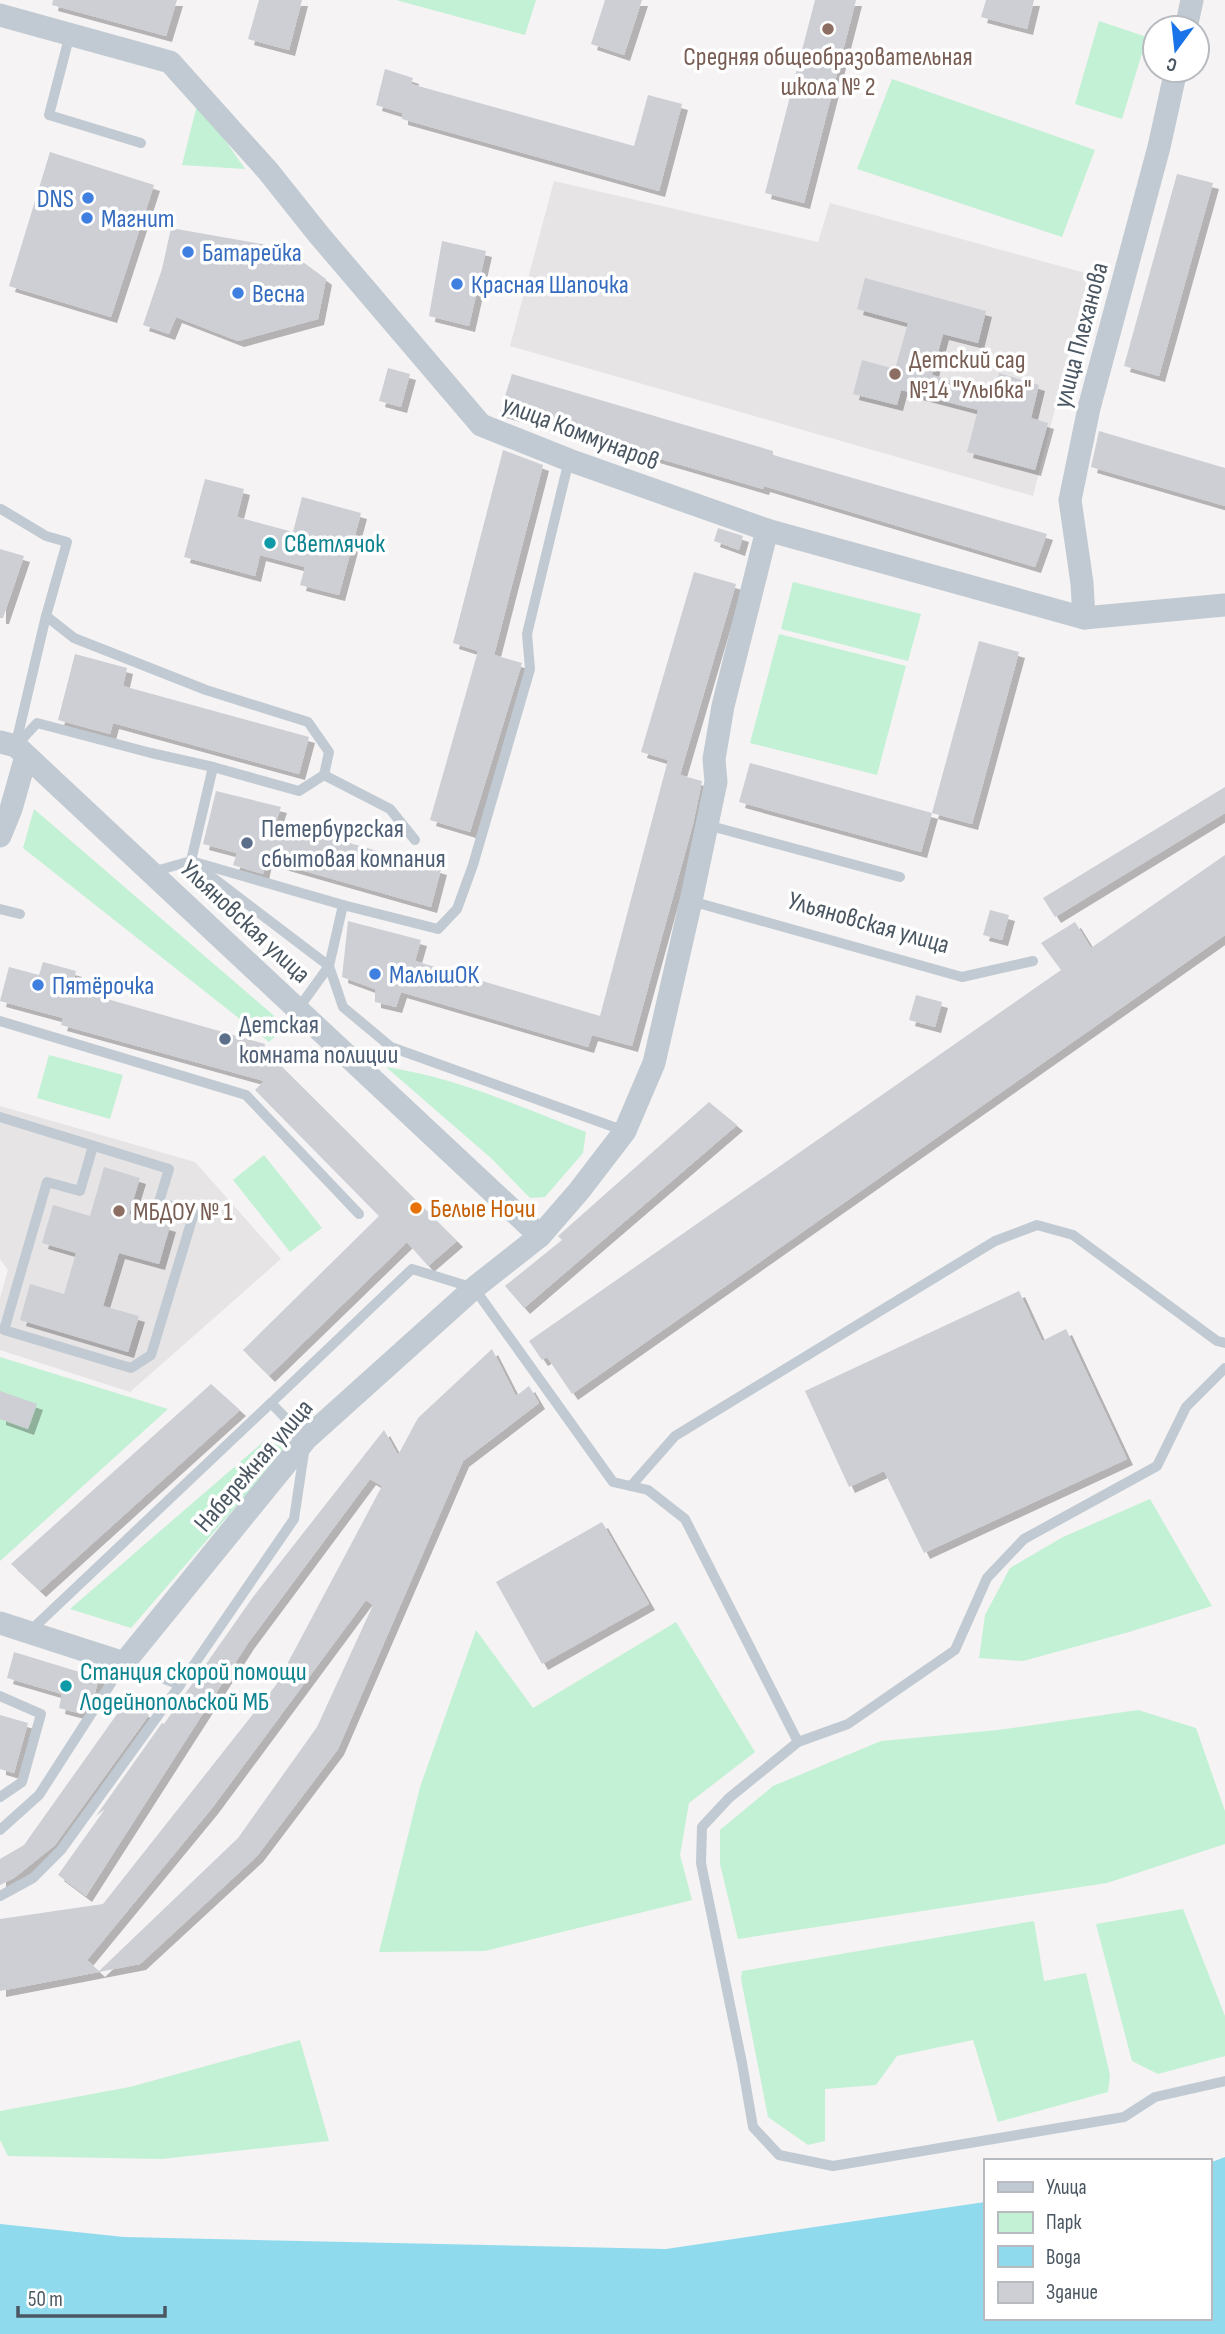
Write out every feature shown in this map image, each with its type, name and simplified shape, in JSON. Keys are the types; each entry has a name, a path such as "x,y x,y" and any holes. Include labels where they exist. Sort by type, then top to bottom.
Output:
{"street":[{"name":"улица Коммунаров","path":"0,15 170,62 268,171 481,425 569,460 767,530 1084,618 1218,606"},
{"name":"улица Плеханова","path":"1084,618 1082,583 1070,500 1089,408 1159,147 1173,84"},
{"name":"Набережная улица","path":"124,1663 306,1439 474,1288 540,1236 625,1131 653,1063 716,782 714,759 723,706 767,530"},
{"path":"0,836 11,809 14,748"},
{"name":"Ульяновская улица","path":"14,748 152,872 540,1236"},
{"path":"0,1623 124,1663"}],"lane":[{"path":"70,34 49,114 141,143"},
{"path":"152,872 191,861 438,929 457,909 473,866 530,669 527,634 569,460"},
{"path":"1,509 46,536 67,542 14,748"},
{"path":"14,748 37,723 299,791 324,775 330,752 308,722 206,690 74,638 46,617"},
{"path":"191,861 213,767"},
{"path":"324,775 390,809 415,840"},
{"path":"707,825 900,877"},
{"path":"191,861 329,966 343,1007 391,1048 625,1131"},
{"name":"Ульяновская улица","path":"691,901 962,977 1033,961"},
{"path":"299,1009 329,966 343,905"},
{"path":"0,909 20,914"},
{"path":"0,1021 246,1095 359,1214"},
{"path":"0,1117 169,1169 159,1202 194,1213 151,1355 131,1368 4,1330 47,1182 80,1191 93,1146"},
{"path":"631,1486 675,1436 995,1241 1037,1225 1073,1235 1217,1341 1225,1343"},
{"path":"28,1633 412,1269 474,1288 613,1482 648,1490 685,1518 798,1742"},
{"path":"1225,1368 1186,1407 1157,1466 1024,1539 987,1578 955,1650 848,1724 798,1742 729,1798 702,1827 701,1863 753,2127 779,2155 833,2166 1124,2117 1155,2097 1225,2081"},
{"path":"0,1896 33,1878 61,1850 180,1685 294,1519 306,1439 271,1403"},
{"path":"0,1830 40,1795 124,1663 180,1685"},
{"path":"0,1696 41,1714 22,1782 0,1797"}],"shaded area":[{"path":"554,181 818,242 830,203 1089,274 1033,496 510,346"},
{"name":"МБДОУ № 1","path":"0,1106 195,1162 281,1259 130,1392 0,1350 0,1298 8,1270 0,1259"}],"green space":[{"path":"396,0 536,0 525,35"},
{"path":"1099,21 1141,35 1141,57 1122,119 1075,104"},
{"path":"892,79 1095,150 1062,237 857,169"},
{"path":"198,101 245,169 182,165"},
{"path":"793,582 921,614 908,661 781,629"},
{"path":"779,634 906,666 877,775 750,743"},
{"path":"34,809 286,1026 269,1042 23,848"},
{"path":"49,1055 123,1075 110,1119 37,1098"},
{"path":"386,1067 462,1085 586,1132 583,1153 545,1197 530,1198 492,1159"},
{"path":"264,1155 322,1228 290,1252 233,1180"},
{"path":"0,1357 168,1409 0,1561"},
{"path":"277,1430 290,1444 131,1628 70,1609"},
{"path":"1150,1499 1212,1606 1023,1661 979,1658 985,1615 1010,1568 1063,1537"},
{"path":"676,1622 755,1752 689,1803 680,1855 692,1900 485,1951 379,1952 420,1787 476,1630 533,1708"},
{"path":"1138,1710 1196,1728 1225,1811 1225,1844 1107,1883 738,1939 720,1864 720,1830 773,1786 881,1741 998,1730"},
{"path":"1183,1909 1225,2016 1225,2056 1158,2074 1132,2061 1096,1924"},
{"path":"1034,1921 1044,1981 1086,1973 1110,2075 1108,2092 998,2122 973,2040 897,2056 876,2085 825,2089 825,2141 808,2145 768,2117 741,1979 742,1971"},
{"path":"300,2040 329,2141 161,2159 8,2156 0,2140 0,2111 130,2087"}],"water":[{"path":"1225,2157 1225,2334 0,2334 0,2224 124,2237 666,2249 984,2202 984,2320 1211,2320 1211,2162"}],"building":[{"path":"53,0 177,0 166,36 52,5"},
{"path":"259,0 302,0 289,50 248,39"},
{"path":"605,0 642,0 624,55 591,44"},
{"path":"815,0 856,0 804,203 765,193"},
{"name":"Средняя общеобразовательная школа № 2","path":"986,0 1034,0 1027,29 981,17"},
{"path":"385,69 413,78 411,84 634,146 648,95 682,104 659,191 402,119 402,113 376,105"},
{"name":"Магнит","path":"50,152 154,185 111,317 9,286"},
{"path":"1177,174 1213,183 1159,376 1124,366"},
{"name":"Весна","path":"171,228 284,248 326,279 318,319 238,341 176,317 169,334 143,325 162,269"},
{"name":"Красная Шапочка","path":"442,241 486,251 469,326 429,316"},
{"name":"Детский сад №14 \"Улыбка\"","path":"865,278 986,311 978,343 943,334 932,375 994,392 999,373 1039,385 1031,418 1048,423 1035,470 967,452 978,410 901,390 897,405 853,394 862,360 895,369 908,323 857,309"},
{"path":"388,368 410,374 401,407 379,401"},
{"path":"512,374 773,451 773,455 1047,534 1035,567 764,486 763,489 500,412"},
{"path":"1099,431 1225,468 1225,506 1091,467"},
{"path":"503,450 543,465 494,655 522,663 470,832 430,820 478,651 453,643"},
{"name":"Светлячок","path":"205,479 244,489 237,517 293,532 302,497 361,513 339,595 300,585 305,567 260,555 255,576 184,557"},
{"path":"718,528 743,536 739,550 714,541"},
{"path":"0,549 24,556 3,618 0,618"},
{"path":"694,572 736,584 680,775 702,781 693,824 632,1046 592,1035 588,1047 401,992 396,1007 375,1002 375,989 342,977 348,921 421,940 415,961 600,1016 668,760 641,752"},
{"path":"979,641 1019,652 972,824 932,813"},
{"path":"75,654 127,668 123,686 309,737 299,774 113,723 110,734 58,720"},
{"path":"750,763 932,813 921,852 739,802"},
{"path":"1225,787 1225,813 1055,917 1043,898"},
{"path":"216,791 281,807 276,822 441,869 431,907 266,860 263,874 233,865 237,853 203,844"},
{"path":"1225,855 1225,935 572,1394 547,1357 542,1360 529,1341 1061,970 1041,943 1075,922 1091,948"},
{"path":"990,910 1009,915 1002,940 983,935"},
{"path":"43,962 76,971 72,989 265,1044 264,1049 457,1241 428,1266 407,1242 269,1376 243,1350 379,1216 255,1090 264,1081 61,1025 63,1018 0,1001 9,967 39,975"},
{"path":"916,995 942,1002 935,1027 909,1020"},
{"path":"709,1102 737,1125 524,1308 505,1286 562,1240 558,1236"},
{"path":"104,1167 140,1178 129,1214 170,1226 159,1264 119,1253 103,1306 139,1316 128,1352 20,1320 30,1284 64,1294 76,1253 42,1243 53,1205 90,1216"},
{"path":"1019,1291 1042,1341 1066,1329 1127,1459 924,1553 884,1471 849,1487 805,1391"},
{"path":"492,1349 516,1396 529,1386 539,1403 463,1461 338,1749 257,1856 140,1964 0,1991 0,1919 103,1904 276,1685 382,1486 370,1479 248,1643 86,1896 58,1875 105,1809 96,1816 253,1597 384,1430 398,1455 418,1418","holes":["366,1600 373,1605 317,1727 238,1838 99,1971 87,1960 212,1808"]},
{"path":"211,1384 240,1410 40,1591 11,1564"},
{"path":"0,1391 37,1404 28,1429 0,1419"},
{"path":"602,1522 649,1604 542,1664 496,1582"},
{"name":"Станция скорой помощи Лодейнопольской МБ","path":"14,1652 99,1678 95,1693 82,1714 59,1708 62,1694 7,1678"},
{"path":"127,1700 149,1715 55,1845 14,1878 0,1885 0,1859 24,1845"},
{"path":"0,1715 28,1723 14,1773 0,1769"}],"place":[{"name":"Средняя общеобразовательная школа № 2","path":"828,29"},
{"name":"DNS","path":"88,198"},
{"name":"Магнит","path":"87,218"},
{"name":"Батарейка","path":"188,252"},
{"name":"Красная Шапочка","path":"457,284"},
{"name":"Весна","path":"238,293"},
{"name":"Детский сад №14 \"Улыбка\"","path":"895,374"},
{"name":"Светлячок","path":"270,543"},
{"name":"Петербургская сбытовая компания","path":"247,843"},
{"name":"МалышОК","path":"375,974"},
{"name":"Пятёрочка","path":"38,985"},
{"name":"Детская комната полиции","path":"225,1039"},
{"name":"Белые Ночи","path":"416,1208"},
{"name":"МБДОУ № 1","path":"119,1211"},
{"name":"Станция скорой помощи Лодейнопольской МБ","path":"66,1686"}]}
